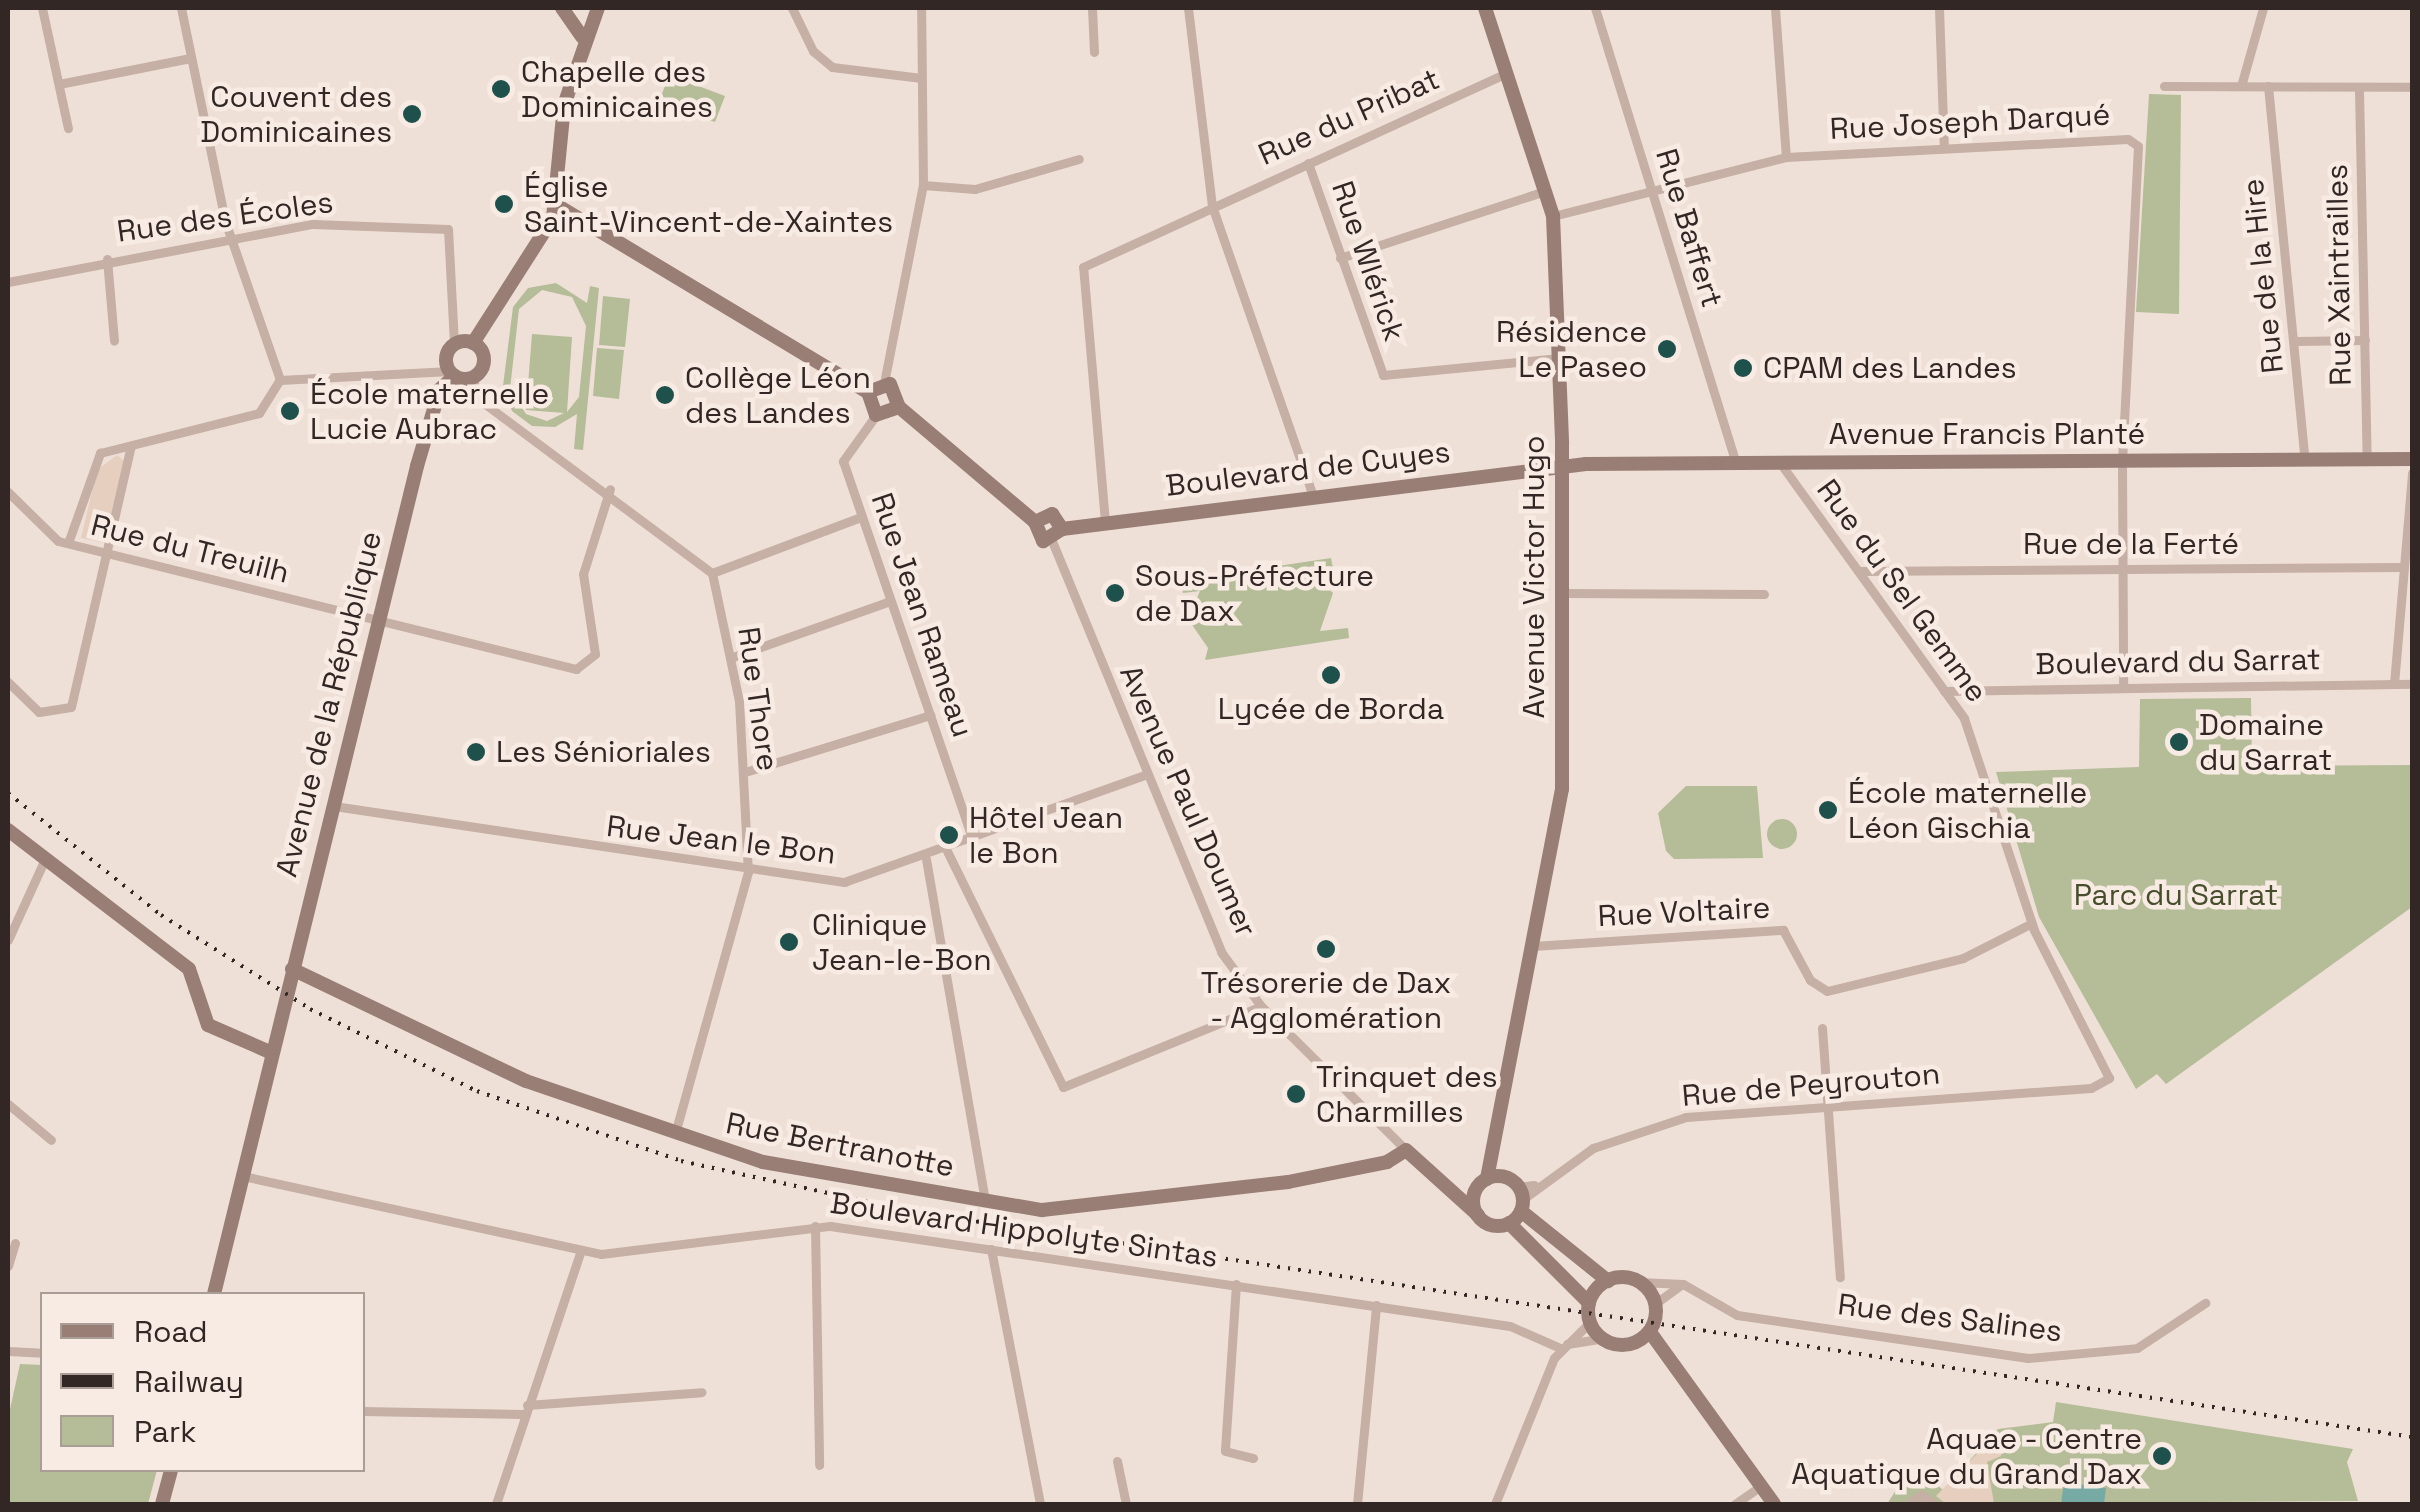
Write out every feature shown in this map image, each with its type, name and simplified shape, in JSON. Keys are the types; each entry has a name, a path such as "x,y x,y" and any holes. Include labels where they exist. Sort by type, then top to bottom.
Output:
{"street":[{"path":"42,8 68,128"},
{"path":"181,8 233,236 280,380"},
{"path":"562,8 582,38"},
{"path":"473,343 558,206 564,105 582,38 598,8"},
{"path":"792,8 813,51 832,67 922,78"},
{"path":"868,392 884,383 923,184 921,8"},
{"path":"1092,8 1094,52"},
{"path":"1188,8 1212,206 1312,496"},
{"name":"Avenue Victor Hugo","path":"1481,1184 1499,1152 1562,789 1560,358 1553,216 1484,8"},
{"name":"Rue Baffert","path":"1594,8 1736,464"},
{"path":"1775,8 1786,158"},
{"path":"1940,8 1944,148"},
{"path":"2240,86 2263,8"},
{"path":"60,84 190,58"},
{"name":"Rue du Pribat","path":"1105,522 1081,271 1212,206 1506,73"},
{"path":"2164,86 2412,88"},
{"name":"Rue de la Hire","path":"2268,86 2305,460"},
{"name":"Rue Xaintrailles","path":"2359,90 2367,460"},
{"name":"Rue Joseph Darqué","path":"1553,216 1786,158 2128,139 2138,146 2122,461"},
{"path":"923,184 975,189 1080,159"},
{"name":"Rue Wlérick","path":"1308,163 1340,258 1389,378 1560,358"},
{"path":"1340,258 1545,191"},
{"path":"558,206 868,392 876,414 898,407"},
{"name":"Rue des Écoles","path":"8,282 106,259 312,224 451,231 454,345"},
{"path":"106,259 114,341"},
{"path":"2296,342 2366,340"},
{"path":"453,374 454,345 473,343"},
{"path":"472,378 484,358 473,343"},
{"path":"280,380 453,374 472,378"},
{"name":"Avenue de la République","path":"215,1292 435,401 453,374"},
{"path":"472,378 481,401 610,489 712,573 861,517"},
{"path":"68,544 92,461 109,446 131,446 259,412 280,380"},
{"path":"884,383 898,391 898,407 1035,522 1036,536 1057,535 1052,514 1035,522"},
{"name":"Rue Jean Rameau","path":"876,414 844,448 861,517 974,841"},
{"path":"8,682 39,712 71,706 110,555 131,446"},
{"name":"Avenue Francis Planté","path":"1561,466 2412,460"},
{"path":"2122,461 2123,688"},
{"name":"Rue du Sel Gemme","path":"1780,463 1944,691 1978,752 2032,923 2106,1083"},
{"name":"Boulevard de Cuyes","path":"1057,535 1105,522 1561,466"},
{"path":"2394,684 2412,473"},
{"name":"Rue du Treuilh","path":"8,492 68,544 576,669 590,664 583,574 610,489"},
{"name":"Avenue Paul Doumer","path":"1057,535 1145,775 1221,952 1261,1006 1406,1150 1478,1215"},
{"name":"Rue de la Ferté","path":"1858,572 2404,567"},
{"name":"Rue Thore","path":"674,1137 748,872 745,772 730,658 712,573"},
{"path":"1562,593 1764,594"},
{"path":"730,658 890,601"},
{"name":"Boulevard du Sarrat","path":"1944,691 2412,684"},
{"path":"745,772 930,715"},
{"name":"Rue Jean le Bon","path":"334,806 748,872 844,882 926,859 1145,775"},
{"path":"8,830 189,969 208,1024 272,1053"},
{"path":"948,851 1063,1087 1261,1006"},
{"path":"926,859 985,1200"},
{"path":"8,940 44,861"},
{"name":"Rue Voltaire","path":"1532,946 1783,930 1810,980 1827,991 1963,958 2032,923"},
{"name":"Rue Bertranotte","path":"292,969 526,1081 674,1137 985,1200 1055,1210 1234,1190 1387,1162 1406,1150"},
{"path":"1822,1028 1840,1278"},
{"name":"Rue de Peyrouton","path":"1521,1192 1593,1148 1686,1118 2106,1083"},
{"path":"8,1104 51,1140"},
{"path":"1499,1152 1521,1192 1608,1281 1640,1282 1656,1303"},
{"name":"Boulevard Hippolyte Sintas","path":"244,1176 581,1250 644,1254 815,1226 1510,1326 1563,1346"},
{"path":"1446,1183 1481,1184 1521,1192"},
{"path":"1481,1184 1478,1215 1509,1223 1589,1302"},
{"path":"1509,1223 1521,1192"},
{"path":"815,1226 819,1466"},
{"path":"8,1266 15,1243"},
{"path":"991,1249 1040,1504"},
{"path":"496,1504 581,1250"},
{"path":"1599,1339 1588,1324 1589,1302 1608,1281"},
{"name":"Rue des Salines","path":"1640,1282 1683,1284 1737,1314 2028,1358 2137,1348 2205,1302"},
{"path":"1236,1284 1224,1355 1224,1452 1253,1458"},
{"path":"1683,1284 1656,1303 1650,1332 1662,1360 1774,1504"},
{"path":"1357,1504 1376,1305"},
{"path":"1496,1504 1563,1346 1588,1324"},
{"path":"1631,1344 1650,1332"},
{"path":"1563,1346 1599,1339 1631,1344 1662,1360"},
{"path":"8,1351 40,1353"},
{"path":"365,1411 525,1410 702,1392"},
{"path":"1117,1461 1126,1504"},
{"path":"162,1504 170,1472"},
{"path":"1735,1504 1761,1486"},
{"path":"1908,1504 1921,1495 1934,1504"}],"green space":[{"path":"669,75 725,96 715,122 659,102"},
{"path":"2149,94 2181,95 2179,314 2136,312"},
{"path":"556,283 587,303 590,286 599,288 583,450 574,449 577,414 555,427 532,426 512,411 503,386 513,307 528,288","holes":["542,290 572,297 586,326 579,397 567,412 572,337 532,334 526,410 564,413 547,421 526,414 510,389 519,309"]},
{"path":"603,296 630,299 625,347 599,345"},
{"path":"597,348 624,350 619,399 593,396"},
{"path":"1331,558 1333,568 1309,572 1333,593 1320,631 1348,628 1349,638 1205,660 1208,648 1188,619 1200,591 1183,593 1181,581"},
{"name":"Parc du Sarrat","path":"2251,698 2252,766 2412,765 2412,907 2166,1084 2157,1074 2136,1089 2039,917 1996,772 2139,767 2140,699"},
{"path":"1686,786 1757,786 1763,858 1674,859 1666,851 1658,813"},
{"path":"1782,819 1793,823 1797,834 1793,845 1782,849 1771,845 1767,834 1771,823"},
{"path":"20,1364 40,1365 40,1472 156,1472 148,1504 8,1504 8,1418"},
{"name":"Aquae - Centre Aquatique du Grand Dax","path":"2056,1402 2353,1449 2347,1462 2358,1501 1887,1504 1913,1464 1943,1490 1998,1429 2053,1422"}],"shaded area":[{"path":"117,455 124,461 105,543 81,538 97,470"},
{"path":"1994,1436 2004,1440 2001,1456 1987,1462 1994,1504 1946,1504 1936,1496"}],"water":[{"path":"2064,1482 2106,1488 2104,1504 2061,1504"}],"railway":[{"path":"8,793 161,915 310,1009 477,1091 681,1161 914,1212 2412,1437"}],"place":[{"name":"Chapelle des Dominicaines","path":"501,89"},
{"name":"Couvent des Dominicaines","path":"412,114"},
{"name":"Église Saint-Vincent-de-Xaintes","path":"504,204"},
{"name":"Résidence Le Paseo","path":"1667,349"},
{"name":"CPAM des Landes","path":"1743,368"},
{"name":"Collège Léon des Landes","path":"665,395"},
{"name":"École maternelle Lucie Aubrac","path":"290,411"},
{"name":"Sous-Préfecture de Dax","path":"1115,593"},
{"name":"Lycée de Borda","path":"1331,675"},
{"name":"Domaine du Sarrat","path":"2179,742"},
{"name":"Les Sénioriales","path":"476,752"},
{"name":"École maternelle Léon Gischia","path":"1828,810"},
{"name":"Hôtel Jean le Bon","path":"949,835"},
{"name":"Clinique Jean-le-Bon","path":"789,942"},
{"name":"Trésorerie de Dax - Agglomération","path":"1326,949"},
{"name":"Trinquet des Charmilles","path":"1296,1094"},
{"name":"Aquae - Centre Aquatique du Grand Dax","path":"2162,1456"}]}
